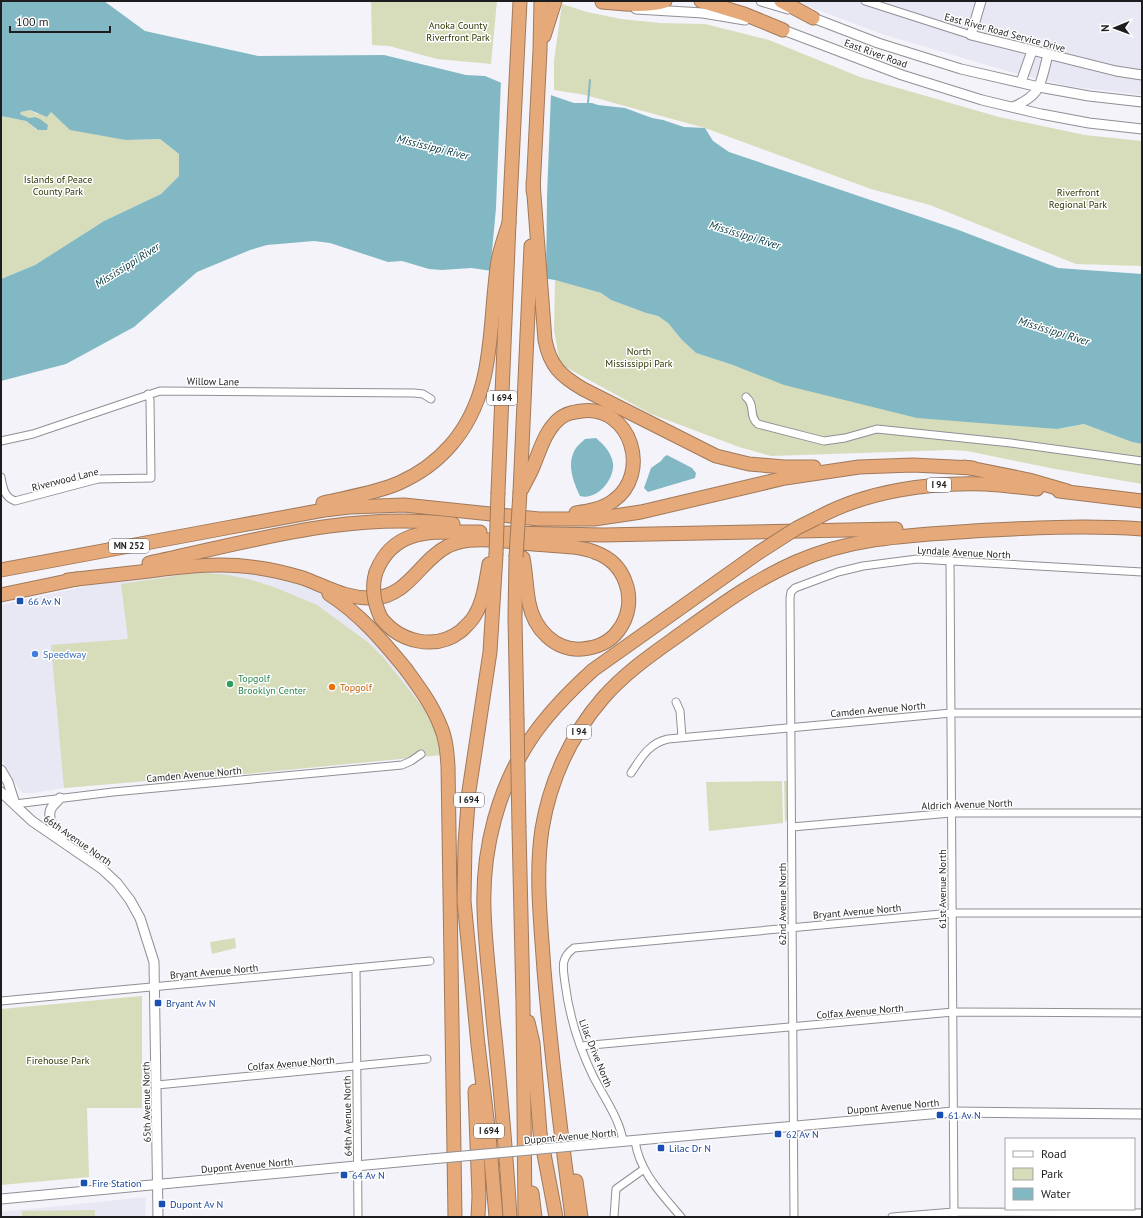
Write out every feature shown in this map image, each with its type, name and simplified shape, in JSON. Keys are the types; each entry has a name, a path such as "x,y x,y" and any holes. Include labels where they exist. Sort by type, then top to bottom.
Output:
{"highway":[{"path":"516,1 517,56"},
{"name":"I 694","path":"496,1217 489,1135 478,1045 464,901 465,843 470,791 490,652 493,555 498,492 500,305 509,223 520,1"},
{"name":"I 694","path":"525,1217 523,1003 517,718 520,558 517,537 529,306 541,1"},
{"path":"540,50 555,1"},
{"path":"602,2 649,4 665,1"},
{"path":"701,1 744,14 783,30"},
{"path":"783,5 813,18"},
{"path":"533,182 542,306 547,352 555,367 563,376 575,385 716,456 749,464 784,467 810,467 880,462 948,464 1028,480 1067,492"},
{"path":"190,535 376,491 400,483 426,468 442,455 455,440 463,430 474,411 481,392 500,305"},
{"path":"472,512 562,514 591,510 608,504 617,498 624,490 632,472 633,452 627,434 615,420 607,414 597,411 581,411 566,415 557,421 547,433 533,468 520,492"},
{"path":"190,535 324,510 361,506 404,505 551,519 594,519 641,512 785,478 859,467 913,465 973,468"},
{"name":"I 94","path":"510,1217 501,1094 484,908 485,874 494,818 503,792 512,771 532,736 556,706 593,670 758,553 797,528 835,510 867,498 898,490 921,487 958,484 984,484 1142,501"},
{"path":"1,595 258,539 342,524 375,521 420,522 460,525 482,532"},
{"name":"I 94","path":"572,1217 551,1052 539,892 539,866 541,841 548,800 564,758 578,733 604,697 643,661 735,594 756,581 800,560 840,546 883,538 1008,529 1075,526 1142,529"},
{"path":"493,555 478,608 469,622 454,635 436,642 416,641 398,634 381,618 374,596 373,586 380,562 398,543 417,534 434,532 482,532 603,535 859,529 1008,529"},
{"name":"MN 252","path":"1,570 190,535"},
{"path":"68,580 212,565 244,566 303,578 347,596 357,598 375,598 386,596 399,589 442,550 465,541 484,539 585,549 608,559 618,568 626,583 629,600 628,610 616,633 604,643 587,649 567,648 551,640 537,623 530,608 520,558"},
{"path":"278,572 303,581 325,592 348,608 367,624 390,649 422,691 440,724 446,741 448,766 455,1217"},
{"path":"523,1003 533,1043 540,1133 556,1217"},
{"path":"478,1045 475,1084 479,1196 478,1217"},
{"path":"453,1046 462,1217"},
{"path":"551,1052 560,1070 582,1217"},
{"path":"524,1090 535,1217"}],"street":[{"path":"761,1 783,5"},
{"name":"East River Road Service Drive","path":"865,1 971,35 1116,71 1142,74"},
{"path":"971,35 981,1"},
{"name":"East River Road","path":"602,2 639,10 696,12 762,23 902,75 982,100 1041,114 1089,123 1142,129"},
{"name":"East River Road","path":"813,18 865,38 961,69 1039,87 1089,96 1142,102"},
{"path":"1021,82 1032,51"},
{"path":"1013,107 1026,102 1035,94 1039,87 1048,55"},
{"name":"Willow Lane","path":"1,441 33,434 160,391 414,393 423,394 432,399"},
{"name":"Riverwood Lane","path":"1,477 6,495 15,501 98,479 151,478 150,400 148,394"},
{"path":"746,397 752,404 753,419 758,424 824,441 845,438 873,429 880,429 1011,443 1142,461"},
{"name":"Lyndale Avenue North","path":"791,592 795,588 838,572 864,566 917,559 1142,572"},
{"name":"61st Avenue North","path":"950,560 954,1214"},
{"name":"62nd Avenue North","path":"791,592 794,1217"},
{"path":"676,702 680,711 682,737"},
{"name":"Camden Avenue North","path":"631,773 648,749 656,742 682,737 951,713 1142,713"},
{"name":"Camden Avenue North","path":"15,804 60,798 402,765 421,754"},
{"name":"66th Avenue North","path":"1,770 8,782 15,804"},
{"name":"66th Avenue North","path":"1,792 32,821 102,869 117,883 130,900 140,918 154,962 155,986"},
{"path":"60,798 50,813 51,823 66,845"},
{"name":"Aldrich Avenue North","path":"792,827 951,813 1142,813"},
{"name":"Bryant Avenue North","path":"574,948 952,913 1142,914"},
{"name":"Lilac Drive North","path":"574,948 565,955 564,962 567,1000 571,1018 592,1074 620,1126 623,1142"},
{"name":"Bryant Avenue North","path":"1,1001 430,961"},
{"name":"64th Avenue North","path":"356,968 358,1217"},
{"name":"65th Avenue North","path":"155,986 158,1217"},
{"name":"Colfax Avenue North","path":"582,1046 952,1012 1142,1013"},
{"name":"Colfax Avenue North","path":"156,1085 427,1060"},
{"name":"Dupont Avenue North","path":"1,1199 953,1112 1142,1114"},
{"path":"635,1141 639,1160 644,1169 657,1188 681,1217"},
{"path":"614,1217 614,1199 616,1189 644,1169"},
{"path":"892,1217 954,1214 1142,1213"}],"shaded area":[{"path":"794,1 1142,1 1142,95 1066,86 1000,69 882,34"},
{"name":"Topgolf Brooklyn Center","path":"213,569 280,576 313,590 336,604 362,624 429,708 444,755 203,778 158,780 22,793 1,759 1,605 104,582"},
{"path":"146,1197 145,1217 1,1217 1,1212"}],"green space":[{"name":"Anoka County Riverfront Park","path":"371,1 497,1 491,64 437,59 389,46 372,45"},
{"name":"Riverfront Regional Park","path":"562,4 587,12 621,19 660,23 705,24 769,40 860,77 999,117 1085,135 1142,141 1142,266 1076,264 930,205 871,189 705,128 585,95 554,90 554,61"},
{"name":"Islands of Peace County Park","path":"30,110 37,114 51,112 126,140 160,139 179,154 179,176 161,194 104,221 35,265 1,279 1,116 26,121 37,130 35,117 29,118 20,114 21,112"},
{"name":"North Mississippi Park","path":"555,280 601,293 611,300 658,316 668,323 682,340 696,353 733,365 1057,429 1084,424 1132,442 1142,444 1142,484 1050,468 967,451 950,450 771,456 739,447 651,414 560,364 554,330"},
{"name":"Topgolf Brooklyn Center","path":"206,573 248,579 274,587 317,605 369,643 383,657 426,711 435,729 441,755 203,778 158,780 64,788 51,645 128,639 121,584 188,574"},
{"path":"782,781 783,823 709,831 706,782"},
{"path":"784,781 787,781 787,820 785,822"},
{"path":"235,938 236,948 212,954 210,942"},
{"name":"Firehouse Park","path":"142,996 142,1108 87,1108 89,1177 1,1185 1,1009"},
{"path":"95,1210 95,1217 22,1217 22,1211"}],"water":[{"name":"Mississippi River","path":"1,1 104,1 145,31 258,56 384,55 466,75 485,76 521,91 533,89 574,103 592,103 625,108 652,118 684,127 705,128 713,141 729,152 956,229 1058,268 1142,274 1142,444 1132,442 1084,424 1057,429 917,418 784,385 733,365 696,353 682,340 668,323 658,316 611,300 601,293 555,280 471,268 442,270 429,269 402,261 388,262 330,243 314,241 267,245 250,250 197,272 134,327 66,364 1,381 1,279 35,265 104,221 161,194 179,176 179,154 160,139 126,140 70,130 51,112 47,117 30,110 21,112 20,114 29,118 35,117 40,119 48,125 47,130 38,130 26,121 1,116"},
{"path":"596,438 609,452 613,463 613,469 608,482 598,492 586,497 580,496 572,472 571,460 577,447 585,439"},
{"path":"667,455 692,468 696,473 695,478 648,492 644,488 651,468"}],"pier":[{"path":"501,79 522,89 533,87 551,93 547,196 546,281 490,273 496,208"}],"waterway":[{"path":"588,103 590,80"}],"place":[{"name":"66 Av N","path":"20,601"},
{"name":"Speedway","path":"35,654"},
{"name":"Topgolf Brooklyn Center","path":"230,684"},
{"name":"Topgolf","path":"332,687"},
{"name":"Bryant Av N","path":"158,1003"},
{"name":"61 Av N","path":"940,1115"},
{"name":"62 Av N","path":"778,1134"},
{"name":"Lilac Dr N","path":"661,1148"},
{"name":"64 Av N","path":"344,1175"},
{"name":"Fire Station","path":"84,1183"},
{"name":"Dupont Av N","path":"162,1204"}]}
